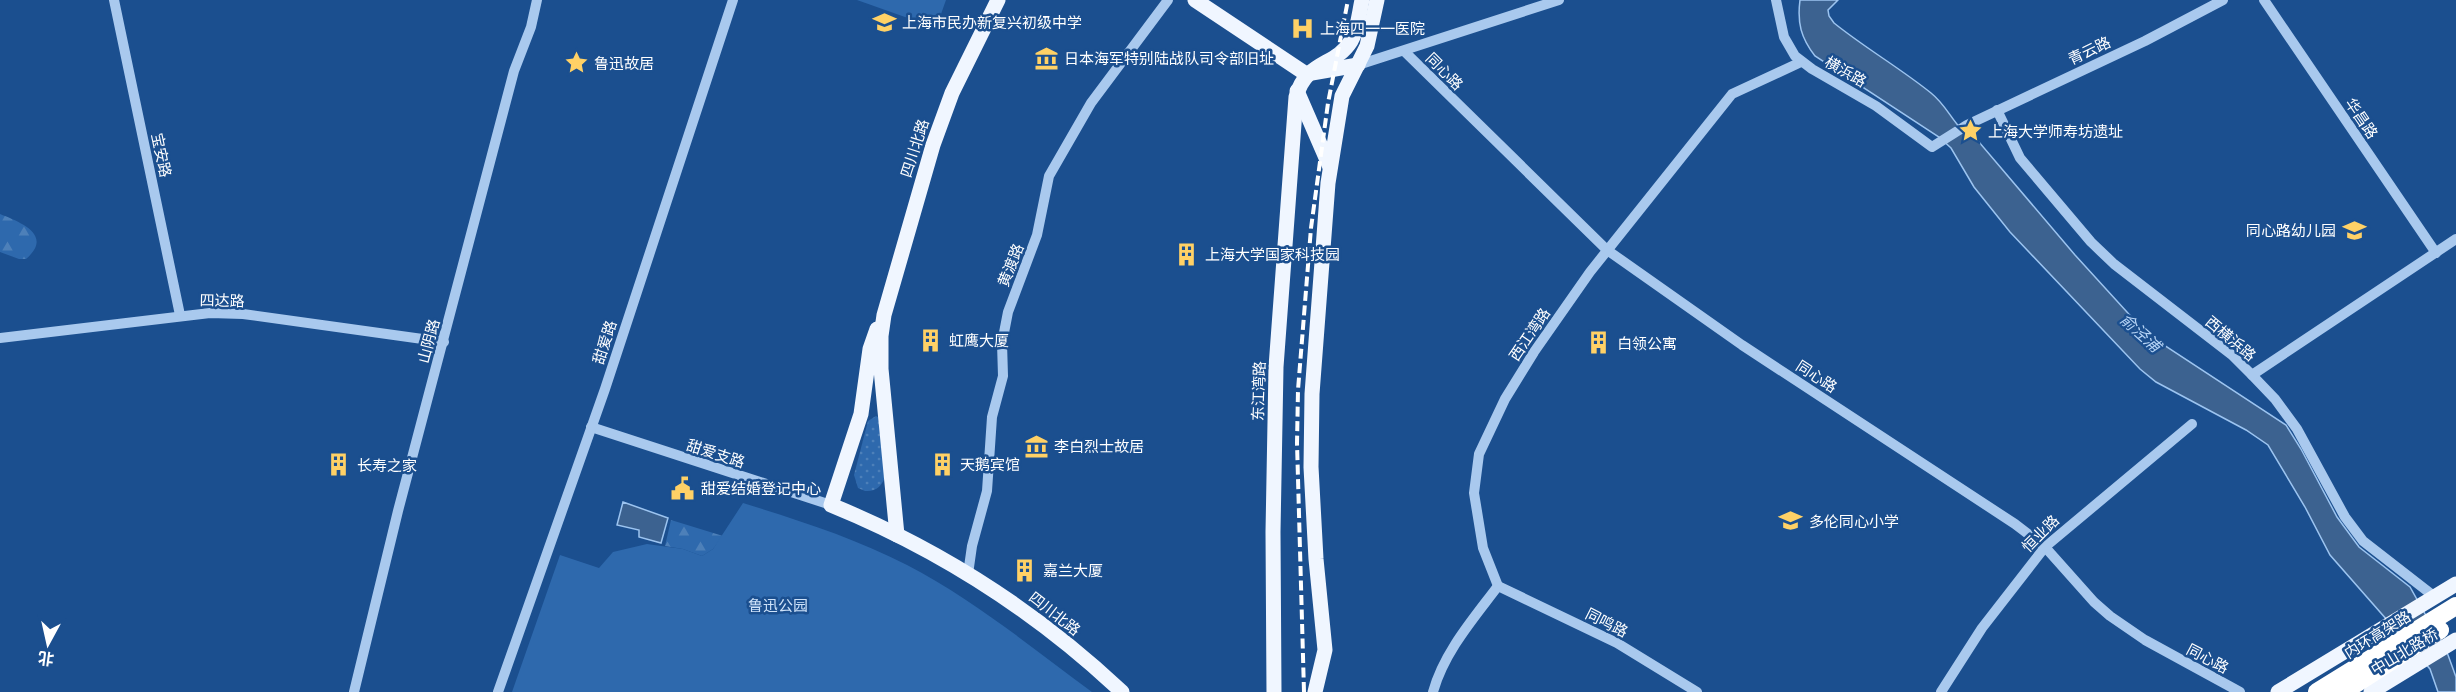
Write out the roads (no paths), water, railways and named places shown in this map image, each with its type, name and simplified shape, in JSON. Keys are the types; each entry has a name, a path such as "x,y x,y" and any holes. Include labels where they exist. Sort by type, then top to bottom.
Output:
{"highway":[{"name":"内环高架路","path":"2317,692 2456,606"},
{"name":"内环高架路","path":"2343,692 2456,620"}],"main road":[{"name":"四川北路","path":"897,535 881,369 881,336 884,315 933,145 952,93 998,0"},
{"path":"1195,0 1306,74 1358,65"},
{"path":"1306,74 1343,50 1351,42 1362,0"},
{"path":"1315,692 1325,650 1314,536 1311,467 1312,394 1330,167 1342,96 1367,46 1377,0"},
{"path":"1357,24 1358,65"},
{"name":"东江湾路","path":"1274,692 1273,532 1276,367 1297,91 1306,74"},
{"path":"1297,91 1330,167"},
{"name":"四川北路","path":"884,315 874,333 861,414 831,505 897,535 1002,595 1055,634 1122,692"},
{"path":"861,414 873,399 881,402 886,411"},
{"name":"中山北路桥","path":"2278,692 2456,584"},
{"name":"中山北路桥","path":"2371,692 2456,640"}],"street":[{"name":"宝安路","path":"114,0 180,315"},
{"name":"山阴路","path":"354,692 398,512 514,71 531,27 537,0"},
{"name":"甜爱路","path":"498,692 591,427 733,0"},
{"name":"黄渡路","path":"968,574 972,546 987,491 992,417 1003,376 1002,343 1008,312 1037,235 1049,176 1091,103 1168,0"},
{"path":"1358,65 1559,0"},
{"name":"横浜路","path":"1776,0 1784,37 1789,48 1801,62 1876,106 1934,145"},
{"name":"青云路","path":"1934,145 1966,125 2145,41 2223,0"},
{"name":"华昌路","path":"2264,0 2436,253"},
{"name":"同心路","path":"1404,51 1607,250 1742,345 2015,524 2044,547 2094,602 2110,616 2145,640 2240,692"},
{"name":"西江湾路","path":"1498,585 1489,566 1478,530 1474,493 1479,454 1519,375 1607,250 1732,94 1801,62"},
{"name":"西横浜路","path":"1997,110 2020,158 2091,242 2114,264 2232,356 2252,375 2275,399 2297,429 2345,518 2363,541 2433,598"},
{"path":"2252,375 2456,239"},
{"name":"四达路","path":"0,338 210,313 243,314 444,342"},
{"name":"恒业路","path":"1941,692 1982,628 2044,547 2192,424"},
{"name":"甜爱支路","path":"591,427 831,505"},
{"path":"1433,692 1440,672 1454,646 1498,585"},
{"name":"同鸣路","path":"1498,585 1617,643 1697,692"}],"water":[{"name":"俞泾浦","path":"1800,0 1838,0 1828,10 1834,23 1938,99 1963,131 1979,142 2075,255 2147,334 2286,425 2337,517 2359,547 2410,587 2448,655 2456,677 2456,692 2438,692 2430,669 2330,555 2268,445 2246,430 2156,382 2140,369 2010,232 1974,187 1951,148 1939,137 1815,56 1801,30"},
{"path":"623,502 668,518 661,543 639,537 639,530 617,525"}],"railway":[{"path":"1304,692 1297,443 1298,390 1311,228 1328,103 1348,0"}],"place":[{"name":"上海市民办新复兴初级中学","path":"884,22"},
{"name":"上海四一一医院","path":"1302,28"},
{"name":"日本海军特别陆战队司令部旧址","path":"1046,58"},
{"name":"鲁迅故居","path":"576,63"},
{"name":"上海大学师寿坊遗址","path":"1970,131"},
{"name":"同心路幼儿园","path":"2354,230"},
{"name":"上海大学国家科技园","path":"1187,254"},
{"name":"虹鹰大厦","path":"931,340"},
{"name":"白领公寓","path":"1599,343"},
{"name":"李白烈士故居","path":"1036,446"},
{"name":"天鹅宾馆","path":"942,464"},
{"name":"长寿之家","path":"339,465"},
{"name":"甜爱结婚登记中心","path":"683,488"},
{"name":"多伦同心小学","path":"1791,521"},
{"name":"嘉兰大厦","path":"1025,570"}],"park label":[{"name":"鲁迅公园","path":"778,605"}]}
